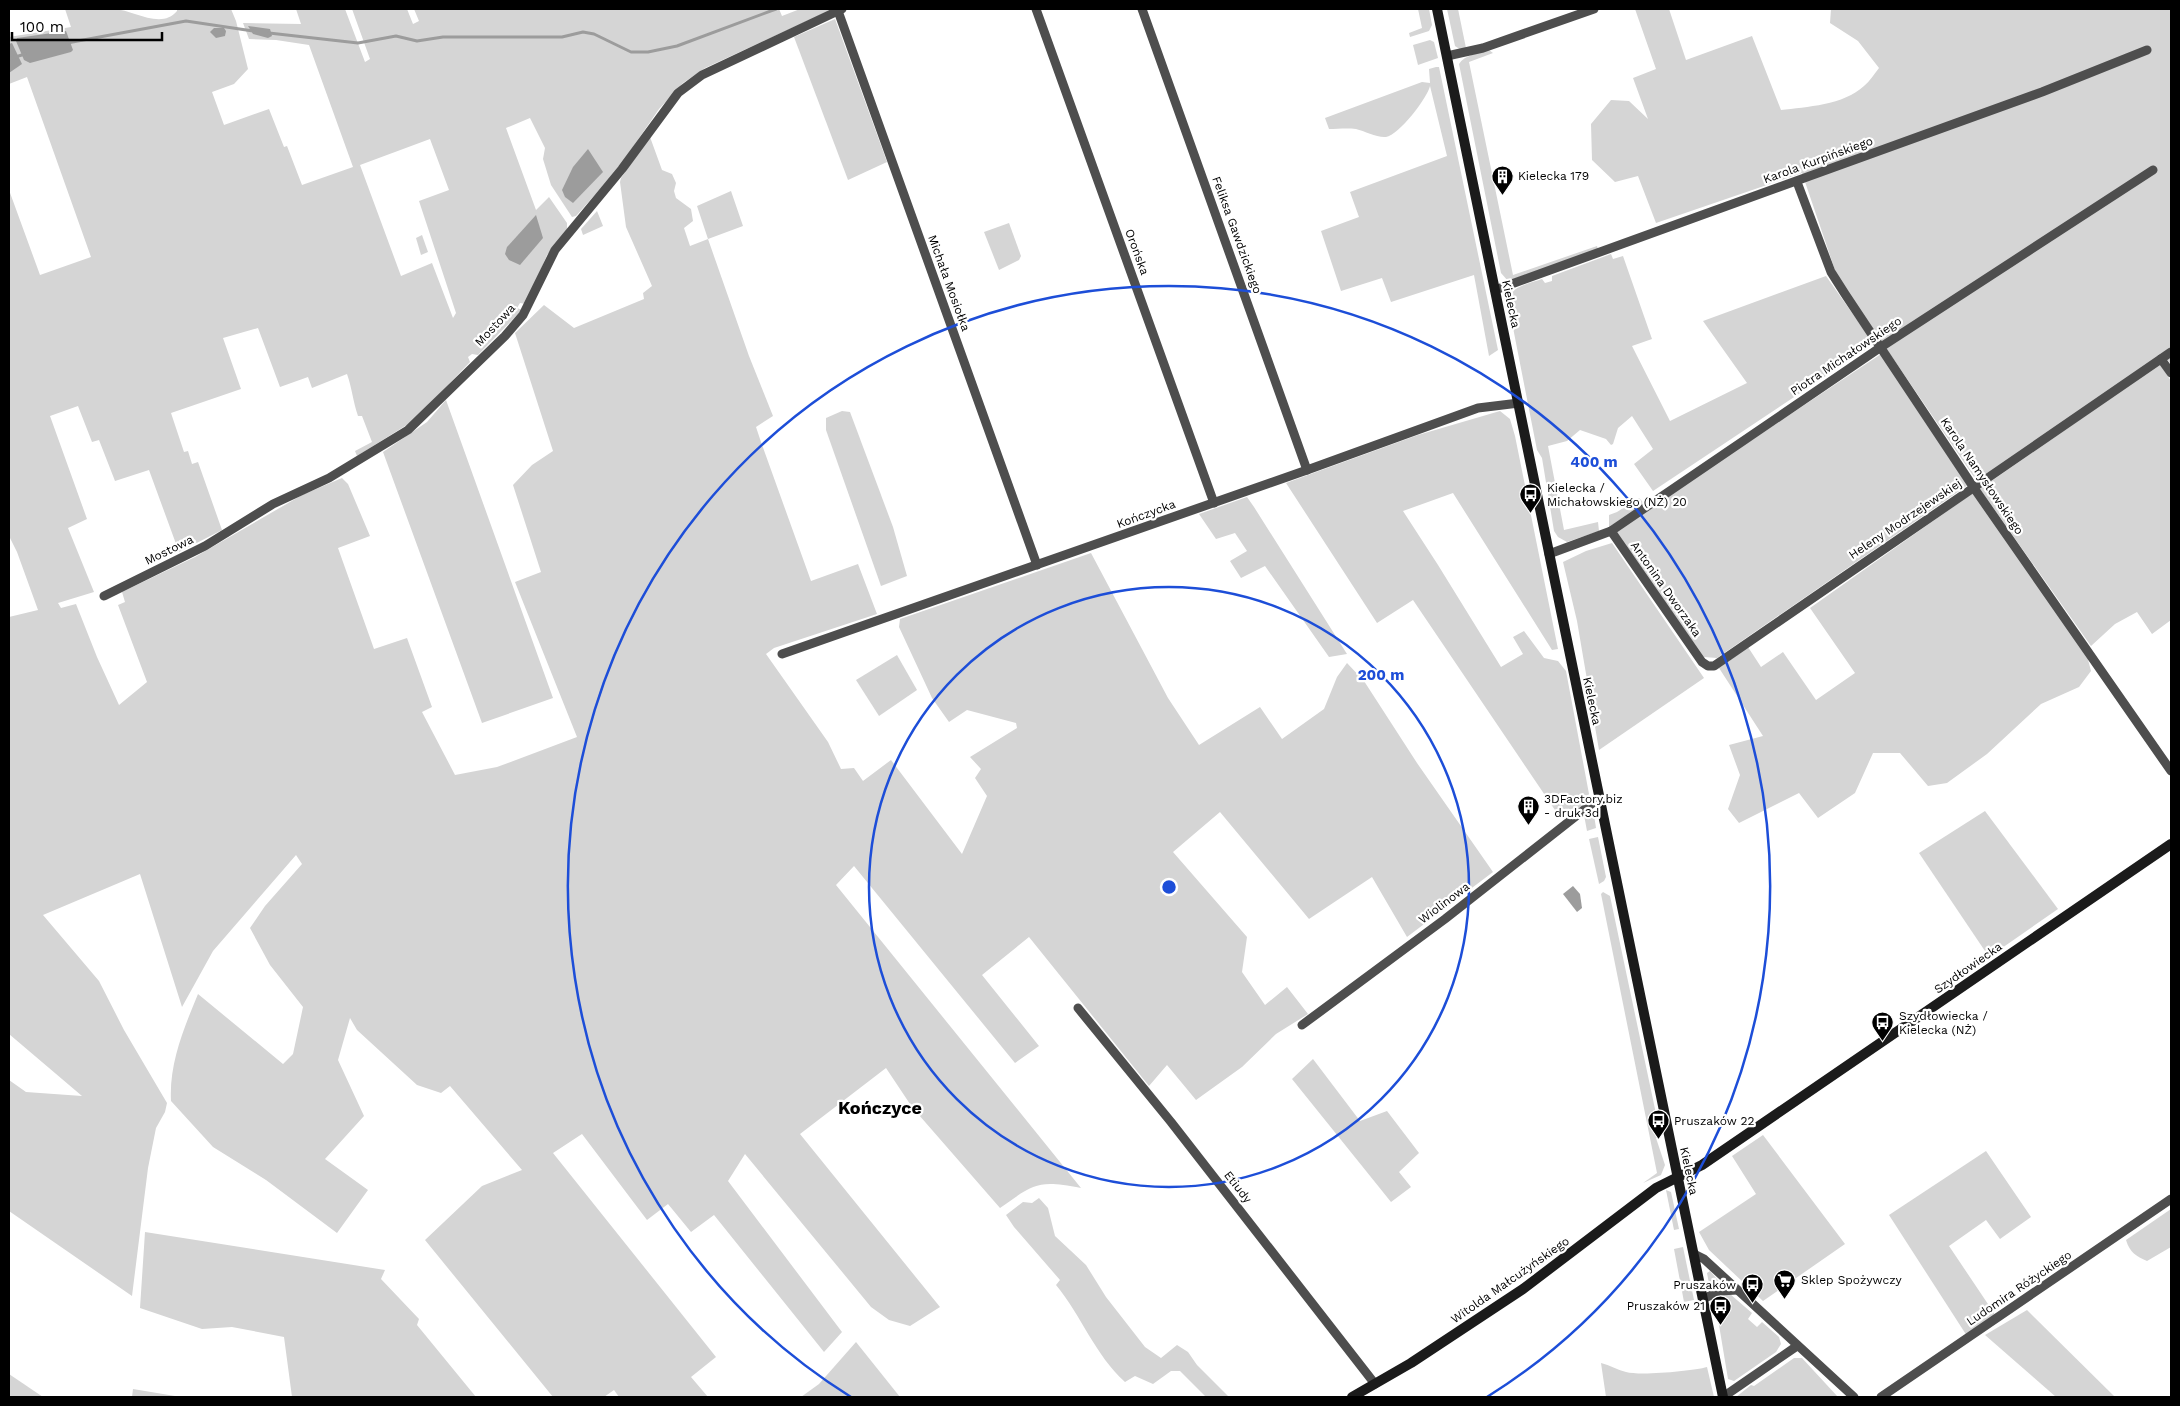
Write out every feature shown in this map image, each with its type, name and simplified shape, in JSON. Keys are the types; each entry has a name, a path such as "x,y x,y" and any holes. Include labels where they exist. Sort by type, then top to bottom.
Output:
{"main road":[{"name":"Kielecka","path":"1438,9 1723,1397"},
{"name":"Szydłowiecka","path":"1678,1178 1702,1165 1825,1082 2171,844"},
{"name":"Witolda Małcużyńskiego","path":"1352,1397 1456,1334 1515,1294 1656,1188 1678,1178"}],"street":[{"name":"Orońska","path":"1036,9 1214,503"},
{"name":"Feliksa Gawdzickiego","path":"1142,9 1307,470"},
{"path":"1447,56 1483,48 1594,9"},
{"name":"Michała Mosiołka","path":"840,10 1037,565"},
{"name":"Mostowa","path":"104,596 205,546 273,504 329,478 408,430 505,336 524,315 555,250 622,169 678,93 702,75 840,10"},
{"name":"Karola Kurpińskiego","path":"1495,290 2042,92 2147,50"},
{"name":"Piotra Michałowskiego","path":"1550,554 1611,531 1881,347 2153,170"},
{"name":"Karola Namysłowskiego","path":"1797,182 1832,272 1974,488 2171,771"},
{"name":"Heleny Modrzejewskiej","path":"1702,662 1708,666 1714,666 2171,352"},
{"path":"2161,359 2171,373"},
{"name":"Kończycka","path":"782,654 1214,503 1478,408 1519,403"},
{"name":"Antonina Dworzaka","path":"1611,531 1702,662"},
{"name":"Wiolinowa","path":"1302,1025 1445,919 1599,798"},
{"name":"Etiudy","path":"1078,1008 1171,1122 1375,1384"},
{"name":"Ludomira Różyckiego","path":"1881,1397 2171,1199"},
{"path":"1694,1254 1704,1259 1854,1397"},
{"path":"1703,1300 1720,1291 1737,1290"},
{"path":"1723,1397 1797,1346"}],"shaded area":[{"path":"65,9 115,9 147,18 163,19 171,16 177,9 231,9 236,21 248,69 234,84 212,92 224,125 269,109 284,147 287,146 302,185 353,167 309,45 276,40 249,39 243,23 301,24 296,9 345,9 365,62 370,59 352,9 407,9 413,24 419,21 414,9 779,9 782,16 800,9 833,9 705,68 683,83 659,109 617,170 576,216 572,217 551,185 543,159 545,148 530,118 506,128 536,210 549,197 567,223 567,229 547,255 526,304 520,303 517,308 522,310 478,355 472,354 468,357 470,362 413,421 357,456 355,451 372,442 362,416 358,416 347,374 312,388 308,377 280,387 258,328 223,338 241,389 171,413 184,452 188,451 192,464 198,462 222,530 179,552 149,470 115,481 99,440 92,442 78,406 50,416 87,519 68,528 94,592 58,603 61,608 76,604 119,705 147,682 118,605 125,602 122,592 195,557 302,495 342,478 348,484 370,536 338,548 374,649 407,638 432,707 422,712 455,775 497,767 577,737 515,582 541,572 513,485 532,465 553,451 515,333 544,305 574,328 644,299 643,293 652,286 626,227 620,182 650,137 662,170 672,174 676,183 674,191 676,198 691,209 693,221 684,228 690,246 708,239 749,356 773,416 756,427 811,581 858,564 877,614 774,648 766,654 828,742 841,769 854,768 863,781 891,760 962,854 987,796 975,778 981,769 970,757 1017,728 1016,723 967,710 949,722 932,698 899,627 900,619 1091,553 1168,698 1199,745 1260,707 1282,739 1324,709 1337,677 1347,663 1364,681 1417,763 1493,872 1407,937 1372,877 1309,919 1220,812 1173,852 1247,937 1242,972 1265,1005 1287,987 1308,1014 1276,1034 1242,1067 1196,1100 1167,1065 1149,1086 1029,937 982,975 1039,1046 1015,1063 854,866 836,885 1081,1188 1046,1184 1021,1193 1000,1208 912,1107 886,1068 800,1134 940,1307 910,1326 889,1320 871,1307 745,1154 728,1181 842,1332 824,1352 714,1215 691,1232 668,1204 647,1220 582,1134 553,1153 716,1357 691,1377 708,1397 619,1397 614,1390 604,1397 553,1397 425,1240 482,1186 522,1170 450,1086 441,1093 417,1085 357,1030 350,1018 338,1060 364,1116 325,1159 368,1190 337,1233 266,1180 213,1147 171,1101 172,1073 178,1046 198,994 283,1064 293,1054 303,1007 270,965 250,928 265,906 302,864 296,855 213,951 182,1007 140,874 43,915 99,981 124,1030 167,1103 165,1112 156,1128 148,1168 132,1296 9,1211 9,1080 26,1092 82,1096 9,1034 9,617 38,610 17,552 9,536 9,190 40,275 91,257 27,77 9,84 9,37 71,27","holes":["430,139 449,190 419,201 456,313 453,318 432,263 401,276 360,165"]},
{"path":"1418,9 1429,9 1432,25 1429,31 1410,37 1409,33 1422,28"},
{"path":"1447,9 1458,9 1466,48 1461,50 1455,46"},
{"path":"1635,9 1669,9 1686,60 1752,36 1781,110 1824,104 1846,97 1864,86 1879,68 1858,41 1830,23 1831,9 2171,9 2171,365 2164,354 1979,480 1974,477 1837,276 1802,173 1656,223 1638,176 1615,182 1592,160 1591,124 1611,100 1629,101 1648,119 1633,78 1656,69"},
{"path":"835,19 887,162 848,180 794,37"},
{"path":"248,26 270,29 272,36 268,38 253,34"},
{"path":"214,28 224,28 226,31 225,36 216,38 210,32"},
{"path":"66,31 73,50 71,52 30,63 24,60 16,41 17,38"},
{"path":"1430,40 1434,42 1438,58 1418,65 1413,45"},
{"path":"12,43 22,64 9,73 9,44"},
{"path":"1489,50 1493,53 1469,62 1513,275 1597,246 1598,249 1508,281 1501,273 1459,64 1468,56"},
{"path":"1439,67 1498,350 1489,356 1474,275 1391,302 1382,278 1341,291 1321,231 1359,217 1350,192 1447,156 1430,86 1412,115 1398,130 1386,137 1356,129 1329,129 1325,118 1422,82 1430,83 1429,69"},
{"path":"588,149 603,172 573,203 565,197 562,190 573,167"},
{"path":"731,191 743,226 708,239 697,206"},
{"path":"597,211 603,226 583,235 581,229"},
{"path":"536,215 543,238 520,265 509,260 505,254 507,247"},
{"path":"1009,223 1021,256 1019,260 999,270 984,232"},
{"path":"422,235 428,252 421,255 416,238"},
{"path":"1611,254 1613,259 1623,256 1652,339 1632,346 1670,421 1747,383 1703,321 1826,276 1874,344 1653,491 1634,464 1653,449 1632,416 1618,428 1611,445 1606,439 1580,430 1567,441 1548,446 1564,530 1598,522 1599,531 1567,542 1558,537 1554,531 1542,458 1537,450 1507,297 1523,285 1542,279 1545,283 1552,281 1552,276"},
{"path":"1881,354 1968,485 1717,658 1704,657 1615,531"},
{"path":"2160,364 2171,381 2171,620 2152,634 2137,612 2115,624 2091,646 1980,489"},
{"path":"446,400 553,698 482,723 383,452 427,422"},
{"path":"842,411 850,412 893,527 907,576 881,586 826,430 826,418"},
{"path":"1500,411 1510,419 1515,436 1558,649 1552,650 1453,493 1403,511 1501,667 1523,654 1513,637 1524,631 1544,658 1558,661 1566,671 1589,794 1577,810 1559,816 1413,600 1377,623 1286,483 1418,435"},
{"path":"1974,492 2086,652 2091,671 2079,687 2041,704 1987,754 1947,783 1928,786 1900,753 1873,753 1855,793 1818,818 1799,793 1739,823 1728,809 1740,775 1729,745 1763,736 1719,668 1748,647 1761,667 1783,652 1816,700 1855,673 1810,608"},
{"path":"1247,497 1347,654 1329,657 1265,566 1241,578 1230,561 1247,551 1235,533 1216,539 1199,514"},
{"path":"1639,498 1645,504 1609,527 1609,515"},
{"path":"1612,543 1704,678 1599,750 1577,621 1563,562 1586,551"},
{"path":"897,655 917,690 879,716 856,680"},
{"path":"1985,811 2058,909 1989,957 1919,853"},
{"path":"1587,812 1594,815 1596,828 1587,831 1584,815"},
{"path":"1598,837 1606,877 1599,884 1589,839"},
{"path":"1573,886 1580,894 1582,908 1577,912 1563,894"},
{"path":"1603,892 1610,896 1655,1109 1658,1137 1656,1138 1665,1165 1661,1175 1643,1183 1657,1173 1601,894"},
{"path":"1313,1059 1360,1121 1387,1111 1419,1153 1399,1172 1411,1187 1391,1202 1292,1079"},
{"path":"1763,1135 1845,1244 1763,1301 1709,1250 1699,1232 1756,1194 1732,1156"},
{"path":"1986,1151 2031,1217 2000,1239 1986,1220 1949,1246 1996,1316 1967,1336 1889,1215"},
{"path":"1666,1190 1671,1192 1679,1229 1674,1230"},
{"path":"1039,1198 1048,1208 1055,1236 1086,1265 1106,1297 1145,1347 1161,1358 1177,1345 1188,1352 1197,1365 1229,1397 1206,1397 1180,1371 1171,1371 1153,1384 1135,1376 1125,1382 1114,1371 1056,1285 1060,1280 1014,1227 1006,1215 1023,1202 1032,1203"},
{"path":"2171,1209 2171,1247 2147,1261 2134,1254 2126,1240"},
{"path":"145,1232 385,1270 381,1279 419,1319 417,1325 476,1397 292,1397 284,1337 232,1327 202,1329 140,1308"},
{"path":"1683,1247 1694,1300 1684,1302 1674,1249"},
{"path":"1710,1271 1722,1285 1710,1289 1707,1273"},
{"path":"1730,1294 1752,1313 1748,1319 1757,1327 1762,1322 1779,1337 1781,1344 1776,1352 1734,1381 1728,1379 1717,1313 1711,1299 1716,1295"},
{"path":"2027,1310 2115,1397 2056,1397 1985,1335"},
{"path":"856,1342 900,1397 801,1397 819,1384"},
{"path":"1794,1358 1802,1358 1838,1397 1736,1397 1751,1385 1754,1386"},
{"path":"1601,1363 1633,1373 1679,1371 1707,1367 1714,1397 1606,1397"},
{"path":"9,1374 43,1397 9,1397"},
{"path":"133,1389 181,1397 132,1397"}],"waterway":[{"path":"269,33 358,43 396,36 417,41 443,37 562,37 583,32 594,34 631,52 648,52 677,46 776,9"},
{"path":"67,43 186,21 253,31"},
{"path":"9,59 25,54"}],"place":[{"name":"Kielecka 179","path":"1502,195"},
{"name":"Kielecka / Michałowskiego (NŻ) 20","path":"1531,514"},
{"name":"3DFactory.biz - druk 3d","path":"1528,825"},
{"name":"Szydłowiecka / Kielecka (NŻ)","path":"1883,1042"},
{"name":"Pruszaków 22","path":"1658,1140"},
{"name":"Sklep Spożywczy","path":"1785,1299"},
{"name":"Pruszaków","path":"1752,1304"},
{"name":"Pruszaków 21","path":"1721,1325"}],"district":[{"name":"Kończyce","path":"880,1108"}]}
